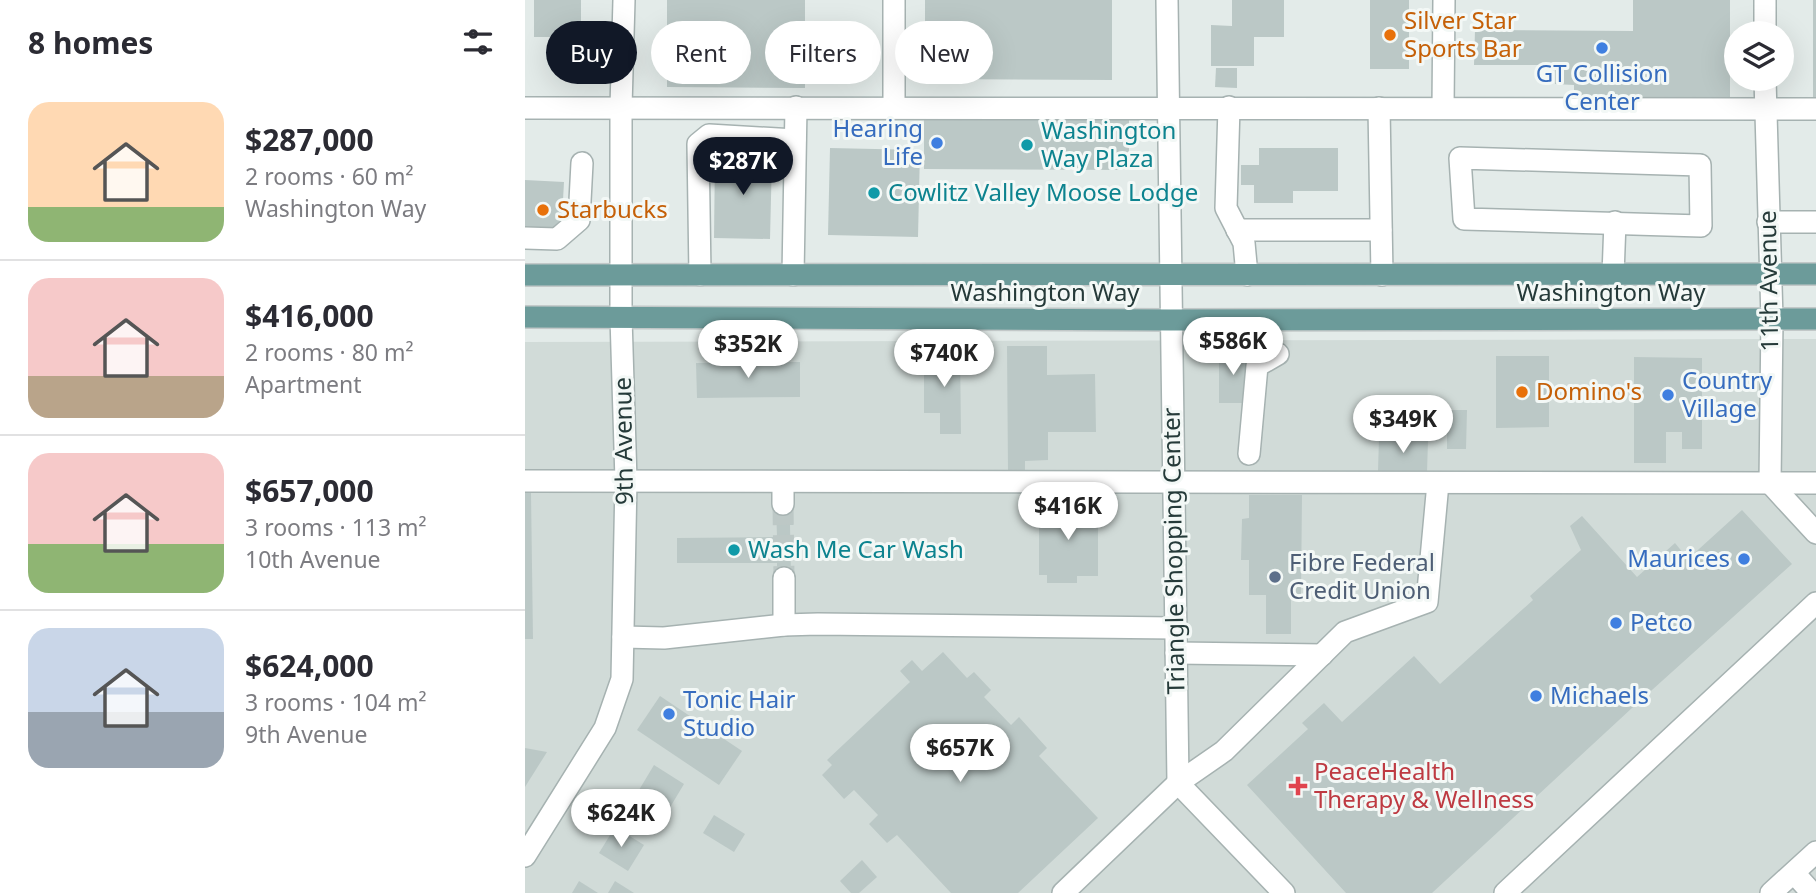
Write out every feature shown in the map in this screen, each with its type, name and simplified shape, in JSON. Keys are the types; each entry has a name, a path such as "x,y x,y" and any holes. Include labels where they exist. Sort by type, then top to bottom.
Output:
{"main road":[{"name":"Washington Way","path":"525,275 1816,274"},
{"name":"Washington Way","path":"525,317 1816,319"}],"street":[{"name":"9th Avenue","path":"525,856 605,728 622,679 626,481 621,317 624,0"},
{"path":"894,0 894,107"},
{"name":"Triangle Shopping Center","path":"1167,0 1178,783"},
{"path":"1443,108 1444,0"},
{"path":"1765,0 1765,21"},
{"name":"11th Avenue","path":"1765,91 1772,319 1770,483"},
{"path":"793,275 796,107"},
{"path":"1229,107 1226,208 1244,243 1247,275"},
{"path":"525,108 1816,109"},
{"path":"1378,108 1382,275"},
{"path":"700,275 698,144 709,135 795,140"},
{"path":"1460,159 1700,165 1701,226 1615,222 1464,219 1460,159"},
{"path":"525,238 557,239 579,220 582,163"},
{"path":"1613,275 1615,222"},
{"path":"1768,222 1816,222"},
{"path":"1237,230 1381,230"},
{"path":"1249,454 1257,366 1278,354"},
{"path":"525,481 1816,483"},
{"path":"783,482 783,504"},
{"path":"1063,893 1178,783 1224,751 1345,632 1427,602 1438,483"},
{"path":"1770,483 1816,533"},
{"path":"784,578 784,625"},
{"path":"1505,893 1816,603"},
{"path":"623,637 664,638 784,625 1175,628"},
{"path":"1176,653 1322,655"},
{"path":"1178,783 1284,893"},
{"path":"1771,893 1816,852"},
{"path":"1794,873 1812,893"}],"shaded area":[{"path":"1816,339 1816,893 525,893 525,342"}],"building":[{"path":"534,0 581,0 581,21 546,21 546,37 534,37"},
{"path":"667,0 805,0 805,21 765,21 765,84 805,84 805,88 667,87 667,84 751,84 751,21 667,21"},
{"path":"925,0 1112,0 1112,80 993,79 993,21 925,21"},
{"path":"1232,0 1284,0 1284,37 1254,37 1254,66 1211,66 1211,25 1232,26"},
{"name":"Silver Star Sports Bar","path":"1370,0 1409,0 1409,69 1370,69"},
{"name":"GT Collision Center","path":"1633,0 1730,0 1730,21 1724,21 1724,91 1730,91 1730,101 1574,100 1574,85 1555,84 1555,65 1474,65 1475,30 1633,31"},
{"path":"1813,0 1816,0 1816,101 1813,101"},
{"path":"1216,68 1237,68 1237,88 1215,87"},
{"name":"Washington Way Plaza","path":"924,119 1129,120 1129,170 924,169"},
{"name":"Cowlitz Valley Moose Lodge","path":"830,148 920,150 918,237 828,235"},
{"path":"1259,148 1338,148 1338,191 1293,191 1293,203 1254,203 1254,185 1241,185 1241,165 1259,165"},
{"path":"715,156 772,157 770,239 714,238"},
{"path":"525,180 564,182 562,218 551,231 525,229"},
{"path":"1007,346 1047,346 1047,375 1095,374 1096,432 1048,432 1048,460 1025,461 1025,471 1008,471"},
{"path":"1219,350 1247,350 1248,403 1219,403"},
{"path":"924,351 960,351 961,434 940,434 940,413 924,413"},
{"name":"Domino's","path":"1496,356 1549,356 1549,427 1496,428"},
{"name":"Country Village","path":"1634,357 1702,358 1702,449 1682,449 1682,432 1666,432 1666,463 1634,463"},
{"path":"800,362 800,397 697,398 696,363"},
{"path":"1447,410 1467,410 1466,449 1447,449"},
{"path":"1379,438 1428,440 1427,472 1378,471"},
{"path":"525,493 531,493 533,639 525,639"},
{"name":"Fibre Federal Credit Union","path":"1249,495 1302,495 1301,594 1291,594 1291,634 1266,634 1266,595 1249,595 1249,560 1241,560 1242,519 1249,518"},
{"path":"1039,503 1098,504 1098,576 1077,576 1077,583 1047,583 1047,575 1039,575"},
{"name":"Wash Me Car Wash","path":"776,504 793,504 793,525 790,525 791,578 777,578 777,563 677,563 677,538 777,537"},
{"path":"1742,510 1792,564 1432,893 1346,893 1247,785 1308,729 1302,723 1324,703 1342,722 1414,656 1440,684 1533,600 1530,596 1581,550 1570,526 1582,516 1637,577 1675,543 1688,559"},
{"path":"943,652 967,678 974,672 991,690 984,697 1011,725 1019,717 1047,748 1039,756 1098,818 1018,893 951,893 897,835 887,843 869,824 878,815 854,790 844,799 822,775 832,765 827,760 910,682 900,671 912,660 922,671"},
{"path":"660,696 742,751 719,785 637,730"},
{"path":"525,748 547,752 525,787"},
{"path":"654,765 684,784 666,814 636,795"},
{"path":"714,815 745,834 734,852 703,833"},
{"path":"615,827 644,845 628,871 599,853"},
{"path":"862,860 877,877 859,893 851,893 840,881"},
{"path":"579,881 598,893 572,893"},
{"path":"615,881 634,893 608,893"}],"tunnel":[{"path":"783,504 784,578"}],"place":[{"name":"Silver Star Sports Bar","path":"1390,35"},
{"name":"GT Collision Center","path":"1602,48"},
{"name":"Hearing Life","path":"937,143"},
{"name":"Washington Way Plaza","path":"1027,145"},
{"name":"Cowlitz Valley Moose Lodge","path":"874,193"},
{"name":"Starbucks","path":"543,210"},
{"name":"Domino's","path":"1522,392"},
{"name":"Country Village","path":"1668,395"},
{"name":"Wash Me Car Wash","path":"734,550"},
{"name":"Maurices","path":"1744,559"},
{"name":"Fibre Federal Credit Union","path":"1275,577"},
{"name":"Petco","path":"1616,623"},
{"name":"Michaels","path":"1536,696"},
{"name":"Tonic Hair Studio","path":"669,714"},
{"name":"PeaceHealth Therapy & Wellness","path":"1298,786"}]}
